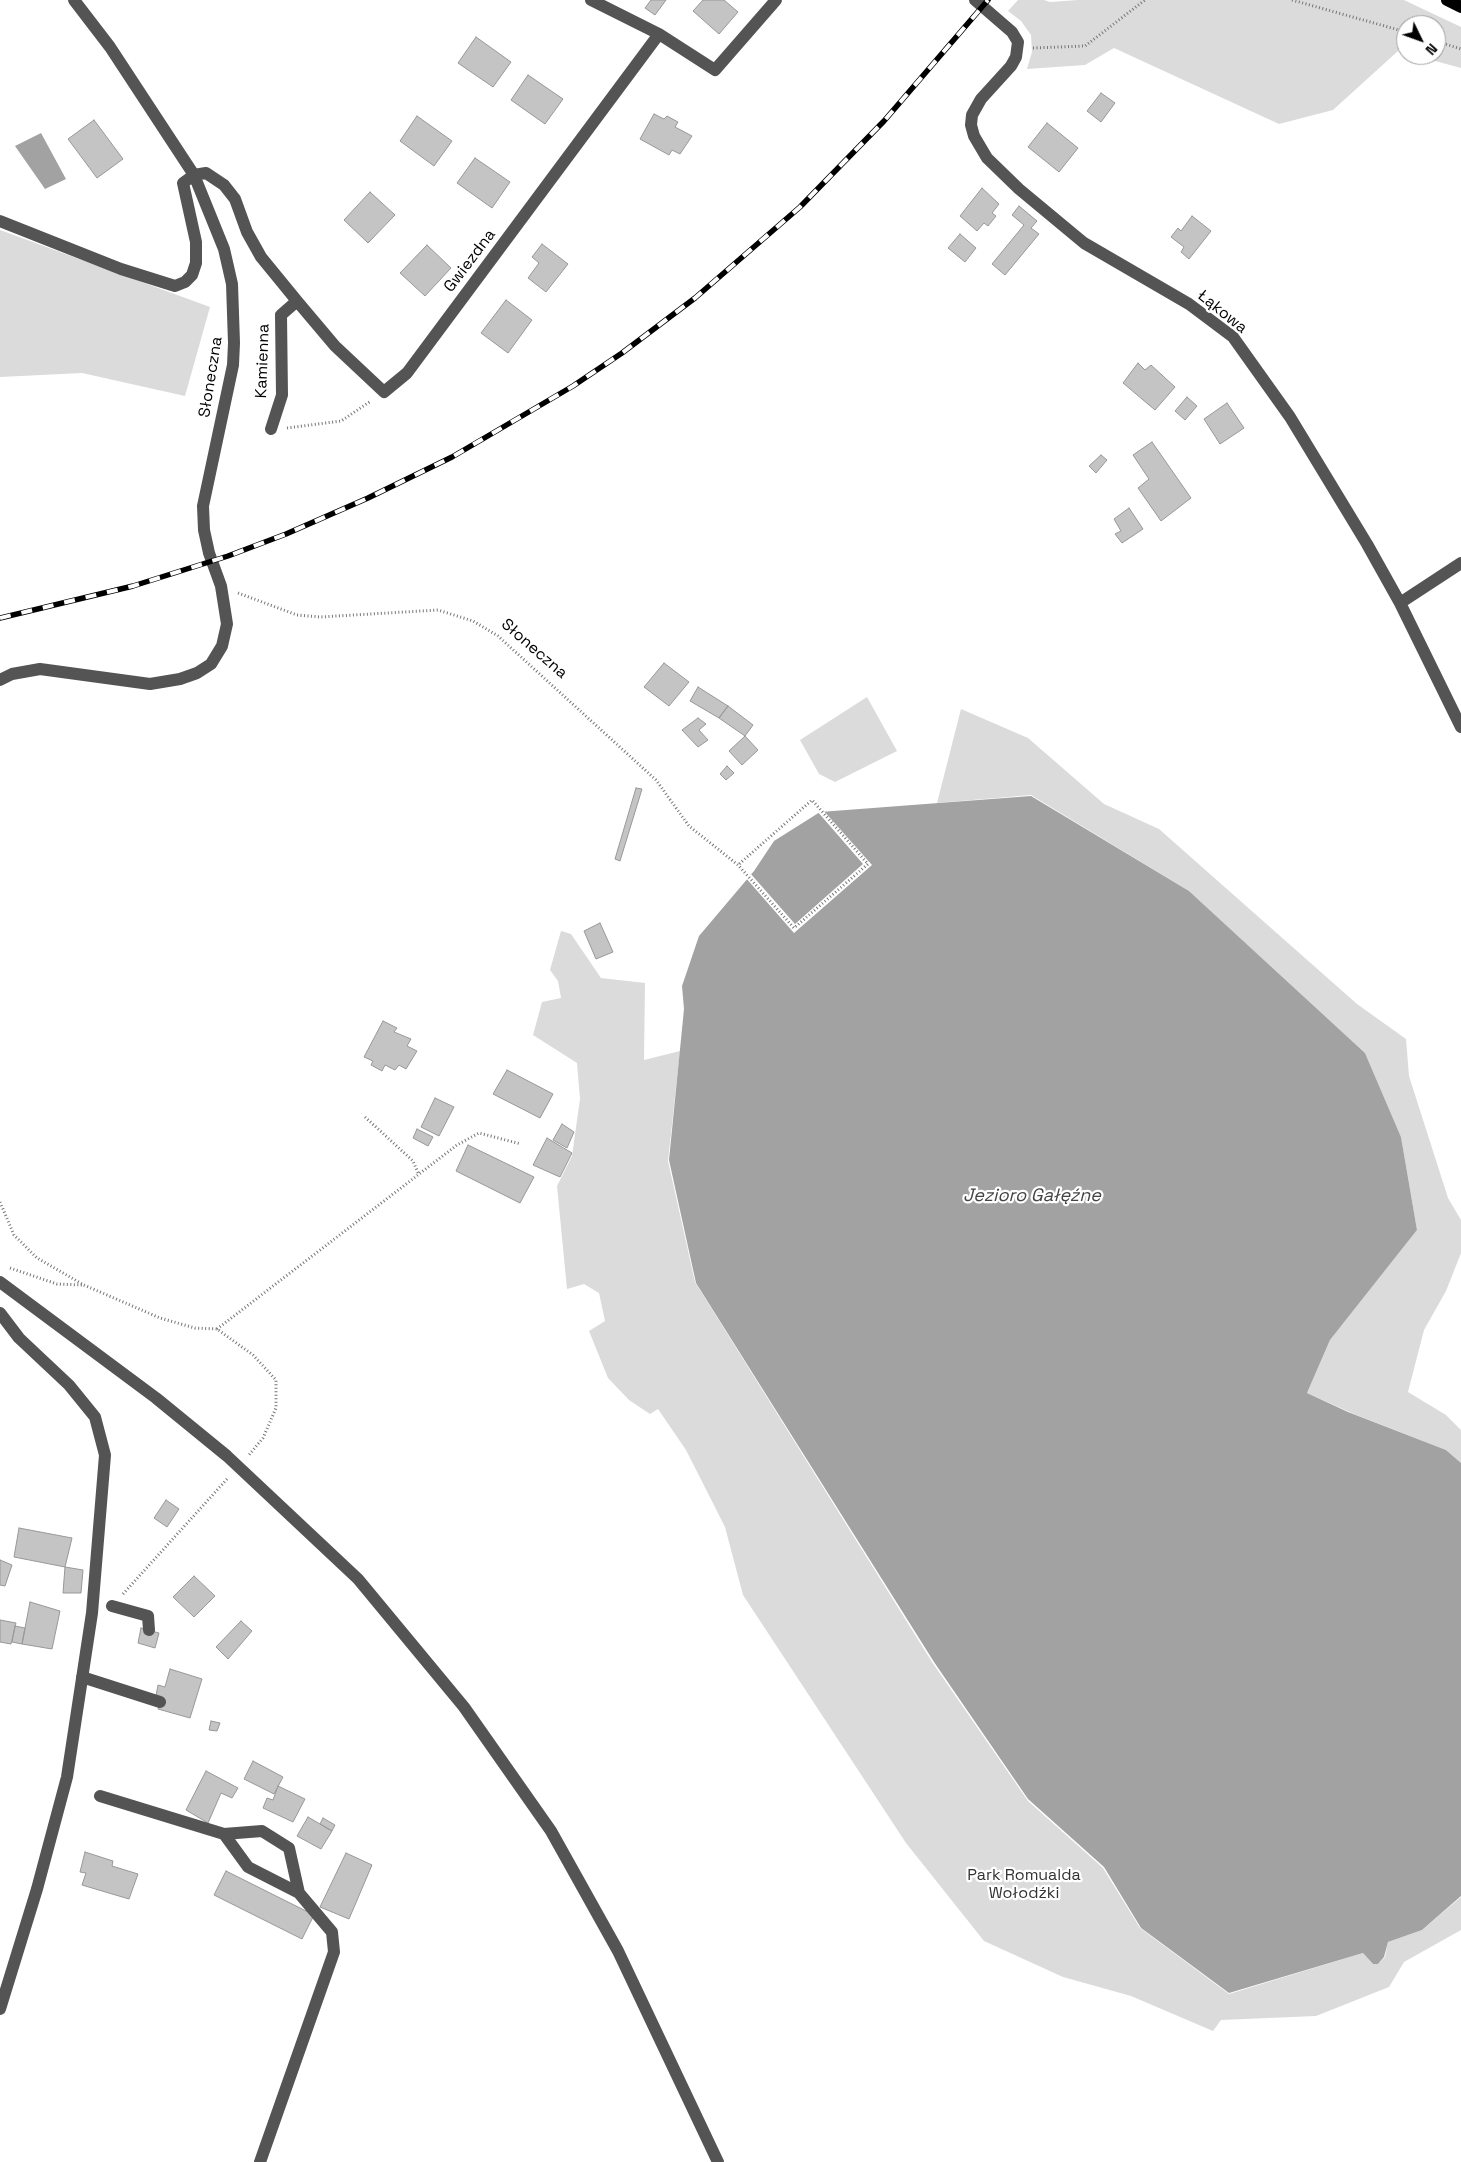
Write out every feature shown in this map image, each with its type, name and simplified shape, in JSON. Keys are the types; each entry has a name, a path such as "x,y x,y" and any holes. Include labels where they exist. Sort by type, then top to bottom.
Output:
{"main road":[{"path":"1447,0 1461,7"}],"street":[{"name":"Słoneczna","path":"0,680 12,674 40,669 150,684 180,679 197,673 210,664 222,646 227,624 221,586 209,553 204,530 203,506 226,398 234,343 232,284 224,249 194,175 110,48 74,0"},
{"path":"591,0 659,34 715,70 776,0"},
{"path":"975,0 1016,36 1018,48"},
{"name":"Gwiezdna","path":"384,392 407,373 659,34"},
{"name":"Łąkowa","path":"1018,48 1011,66 981,99 972,115 971,125 974,136 987,158 1019,189 1084,243 1189,304 1233,337 1290,417 1367,544 1400,603 1461,727"},
{"path":"0,220 121,269 175,286 185,282 192,275 196,263 196,242 183,184 194,175 206,173 224,185 235,199 247,232 262,257 297,301 335,346 384,392"},
{"name":"Kamienna","path":"271,429 282,395 281,315 297,301"},
{"path":"1400,603 1461,563"},
{"path":"0,1282 156,1398 227,1456 358,1579 464,1707 551,1831 590,1900 618,1951 718,2162"},
{"path":"0,1313 19,1338 69,1385 95,1417 104,1455 92,1613 67,1777 37,1889 0,2009"},
{"path":"112,1606 148,1616 149,1630"},
{"path":"82,1677 160,1702"},
{"path":"100,1796 224,1834 262,1831 289,1848 299,1893"},
{"path":"224,1834 248,1867 299,1893 332,1932 334,1952 260,2162"}],"path":[{"path":"1018,48 1084,46 1145,0"},
{"path":"1292,0 1396,29"},
{"path":"1446,44 1461,48"},
{"path":"271,429 304,428 341,421 384,392"},
{"name":"Słoneczna","path":"221,586 297,615 336,617 438,610 473,621 498,636 656,780 688,826 738,865 794,928 868,864 812,800 738,865"},
{"path":"365,1117 413,1161 419,1175"},
{"path":"217,1328 458,1144 479,1133 521,1144"},
{"path":"0,1202 14,1235 37,1258 84,1285 160,1318 195,1328 217,1328 253,1355 276,1380 276,1408 264,1438"},
{"path":"5,1266 57,1284 84,1285"},
{"path":"112,1606 209,1500"}],"green space":[{"path":"1018,0 1044,0 1050,2 1078,0 1404,0 1436,15 1396,15 1396,53 1333,110 1279,124 1114,48 1085,65 1027,69 1032,52 1031,35 1021,21 1008,11"},
{"path":"1446,20 1461,27 1461,68 1446,64"},
{"path":"0,230 210,307 185,396 82,373 0,377"},
{"path":"867,697 897,751 835,782 819,774 800,740"},
{"path":"961,709 1028,738 1104,804 1159,829 1357,1004 1406,1039 1409,1076 1448,1198 1461,1220 1461,1253 1446,1291 1424,1330 1408,1392 1446,1415 1461,1430 1461,1463 1446,1450 1354,1414 1307,1393 1330,1340 1417,1230 1401,1137 1365,1053 1189,891 1031,795 937,803"},
{"name":"Park Romualda Wołodźki","path":"561,931 571,934 601,978 645,983 644,1060 680,1051 668,1161 695,1282 932,1662 1028,1801 1103,1868 1140,1928 1229,1994 1363,1953 1373,1964 1378,1964 1385,1957 1388,1942 1422,1930 1461,1897 1461,1930 1404,1962 1389,1987 1316,2016 1221,2020 1213,2031 1131,1996 1063,1977 984,1941 906,1843 743,1595 725,1527 686,1450 658,1409 650,1414 629,1400 608,1378 589,1331 605,1321 599,1293 584,1284 567,1289 557,1186 572,1156 580,1099 577,1063 533,1035 542,1002 561,998 558,981 550,970"}],"water":[{"path":"41,133 66,179 45,189 15,146"},
{"name":"Jezioro Gałęźne","path":"1031,796 1189,891 1365,1053 1401,1137 1417,1230 1330,1340 1307,1393 1348,1412 1446,1450 1461,1463 1461,1896 1422,1930 1388,1942 1384,1957 1378,1964 1373,1964 1363,1953 1229,1993 1141,1928 1104,1867 1028,1799 934,1662 696,1283 669,1160 684,1009 682,986 699,936 754,871 774,841 820,812"}],"pier":[{"path":"823,810 872,865 794,933 745,877 750,873 795,924 863,864 817,811"}],"building":[{"path":"651,0 666,0 655,15 645,8"},
{"path":"703,0 724,0 738,12 719,34 693,11"},
{"path":"476,37 511,62 493,87 458,63"},
{"path":"528,75 563,99 545,124 511,100"},
{"path":"1101,93 1115,103 1101,122 1087,111"},
{"path":"654,114 664,119 667,116 678,122 675,127 692,136 680,154 672,150 669,155 640,139"},
{"path":"417,116 452,141 434,166 400,141"},
{"path":"94,120 123,159 97,178 68,139"},
{"path":"1047,123 1078,148 1059,172 1028,147"},
{"path":"475,158 510,182 492,208 457,183"},
{"path":"982,188 999,204 992,213 996,216 988,226 984,223 977,231 960,216"},
{"path":"370,192 395,215 368,243 344,220"},
{"path":"1019,206 1037,221 1031,228 1039,234 1005,275 992,264 1024,225 1012,215"},
{"path":"1192,216 1211,231 1189,259 1181,252 1184,247 1171,237 1178,228 1181,231"},
{"path":"960,234 976,248 965,262 948,248"},
{"path":"542,244 568,264 546,292 528,278 539,263 532,257"},
{"path":"427,245 451,268 425,296 400,273"},
{"path":"506,300 532,320 508,353 481,333"},
{"path":"1138,363 1145,370 1151,365 1175,387 1155,410 1123,383"},
{"path":"1187,397 1197,406 1185,420 1175,411"},
{"path":"1227,403 1244,428 1220,444 1204,419"},
{"path":"1152,442 1191,498 1161,521 1138,488 1149,479 1133,455"},
{"path":"1101,455 1107,460 1096,473 1089,466"},
{"path":"1129,508 1143,529 1122,543 1115,534 1121,531 1114,519"},
{"path":"664,663 689,682 669,706 644,687"},
{"path":"698,687 728,706 719,718 690,701"},
{"path":"728,706 753,725 745,736 719,718"},
{"path":"698,718 706,724 699,730 708,740 698,747 682,730"},
{"path":"745,736 758,750 742,765 729,751"},
{"path":"727,766 734,773 726,780 720,774"},
{"path":"636,788 642,789 620,861 615,859"},
{"path":"600,923 613,952 596,959 584,931"},
{"path":"383,1021 397,1028 394,1032 411,1039 407,1046 417,1051 406,1069 399,1065 395,1070 385,1065 382,1071 371,1065 373,1061 364,1057"},
{"path":"507,1070 553,1094 540,1118 493,1094"},
{"path":"435,1098 454,1107 439,1136 421,1127"},
{"path":"562,1124 574,1132 567,1148 553,1140"},
{"path":"417,1129 433,1137 428,1146 413,1138"},
{"path":"547,1138 572,1153 560,1177 533,1165"},
{"path":"468,1145 534,1177 520,1203 456,1171"},
{"path":"166,1500 179,1509 167,1527 154,1518"},
{"path":"19,1528 72,1538 65,1567 14,1557"},
{"path":"0,1560 12,1565 5,1586 0,1585"},
{"path":"65,1567 83,1570 81,1593 63,1593"},
{"path":"194,1576 215,1596 194,1617 173,1597"},
{"path":"30,1602 60,1611 52,1649 22,1644"},
{"path":"0,1620 16,1623 11,1644 0,1642"},
{"path":"241,1621 252,1631 228,1659 216,1647"},
{"path":"15,1626 25,1628 22,1644 12,1642"},
{"path":"141,1628 159,1633 155,1648 138,1643"},
{"path":"170,1669 202,1679 190,1718 158,1709 161,1697 156,1696 158,1685 165,1687"},
{"path":"211,1721 220,1723 217,1731 209,1730"},
{"path":"253,1761 283,1777 274,1794 244,1779"},
{"path":"206,1771 238,1788 232,1798 221,1793 208,1823 186,1810"},
{"path":"278,1786 305,1799 293,1822 263,1808 267,1798 273,1800"},
{"path":"308,1817 332,1831 321,1849 297,1836"},
{"path":"323,1818 335,1825 332,1831 320,1824"},
{"path":"85,1852 113,1861 112,1866 138,1874 129,1899 82,1885 86,1873 80,1872"},
{"path":"346,1853 372,1865 349,1919 320,1907"},
{"path":"226,1871 314,1915 302,1939 214,1895"}],"railway":[{"path":"0,618 133,586 228,556 286,534 368,498 452,457 573,386 622,353 695,298 800,207 884,121 988,0"}]}
